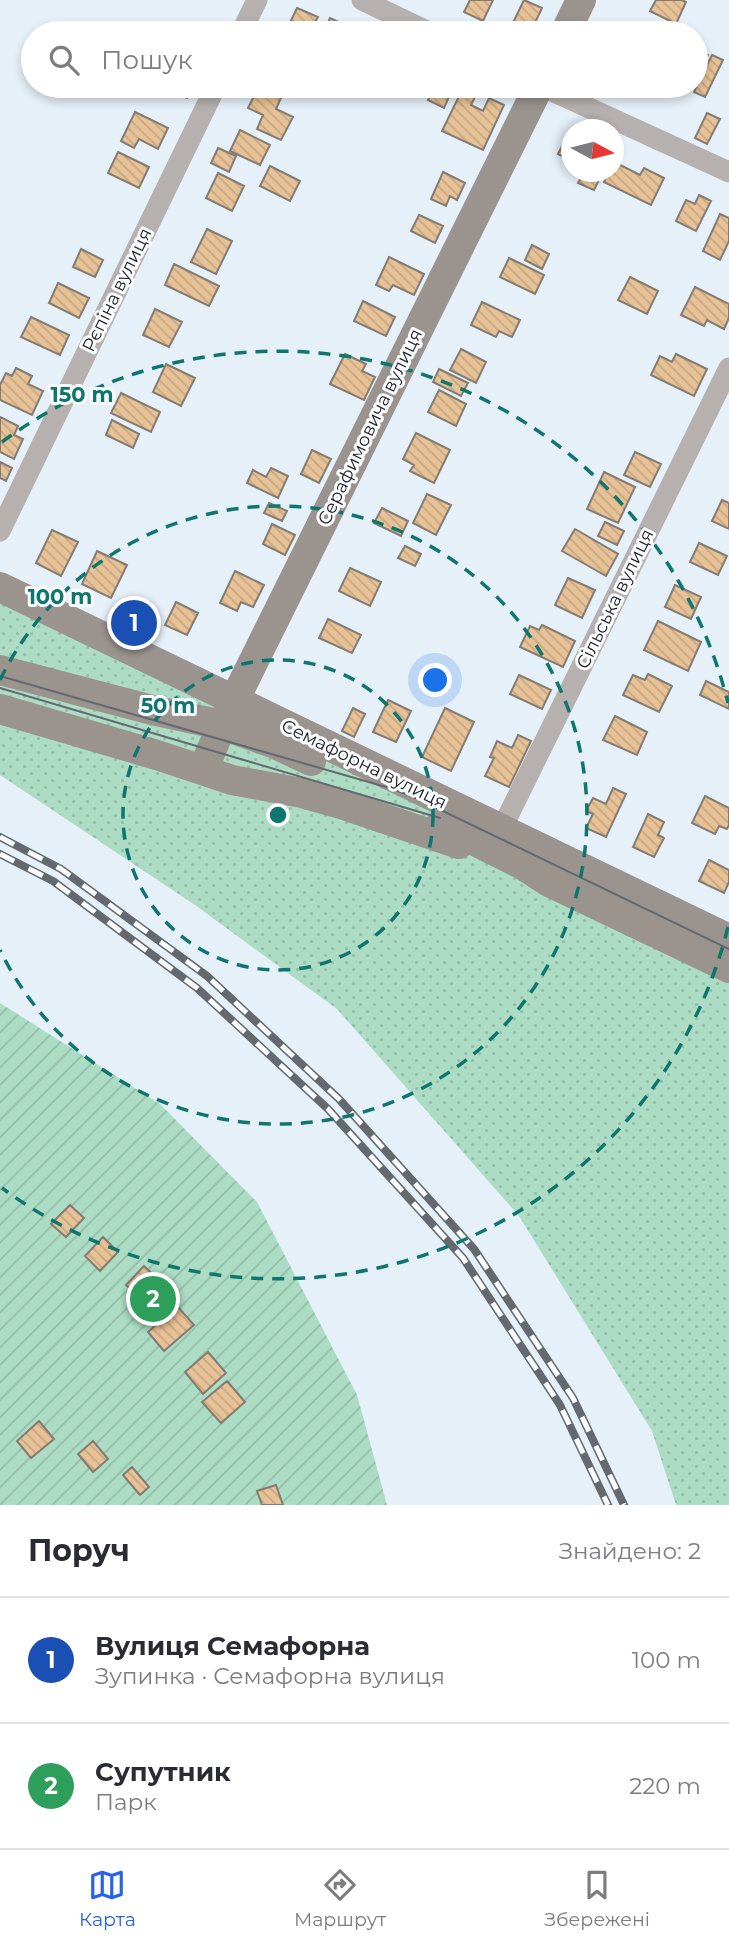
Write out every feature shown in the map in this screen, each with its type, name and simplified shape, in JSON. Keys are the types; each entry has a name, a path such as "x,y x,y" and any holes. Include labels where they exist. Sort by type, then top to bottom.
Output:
{"main road":[{"path":"571,21 581,0"},
{"name":"Серафимовича вулиця","path":"203,770 228,713 534,98"},
{"name":"Семафорна вулиця","path":"0,587 228,713 275,744 521,864 549,882 729,968"},
{"path":"0,670 152,710 228,713"},
{"name":"Семафорна вулиця","path":"0,709 232,780 302,793 409,826 446,839 517,872 549,882"},
{"name":"Семафорна вулиця","path":"228,713 501,830 729,939"}],"street":[{"path":"247,21 257,0"},
{"path":"362,0 406,21"},
{"name":"Рєпіна вулиця","path":"0,531 210,98"},
{"path":"566,98 729,172"},
{"name":"Сільська вулиця","path":"501,830 729,368"}],"green space":[{"path":"0,587 729,928 729,1505 676,1505 652,1431 519,1216 337,1009 195,905 0,775"},
{"path":"0,1003 160,1104 257,1202 357,1395 387,1505 0,1505"}],"building":[{"path":"470,0 493,0 483,21 464,12"},
{"path":"524,0 542,8 536,21 514,21"},
{"path":"656,0 686,2 677,21 670,21 650,11"},
{"path":"297,8 318,17 316,21 291,21"},
{"path":"712,55 723,60 708,91 708,63"},
{"path":"253,98 281,98 276,109 293,117 281,140 257,129 263,115 248,108"},
{"path":"429,98 449,98 444,108 428,100"},
{"path":"458,98 474,98 471,105 483,111 489,98 504,105 483,150 442,131"},
{"path":"135,112 168,128 158,149 139,139 134,148 121,141"},
{"path":"707,113 720,119 707,144 695,138"},
{"path":"240,130 270,145 260,165 230,151"},
{"path":"218,148 236,156 229,172 211,163"},
{"path":"118,152 149,167 139,188 108,173"},
{"path":"270,166 300,181 290,201 260,186"},
{"path":"624,167 640,175 644,168 664,178 651,205 604,182 624,182"},
{"path":"443,172 465,183 457,200 450,196 446,206 431,199"},
{"path":"218,173 244,186 232,211 206,198"},
{"path":"579,182 598,182 594,190"},
{"path":"699,195 711,201 696,231 676,221 686,200 695,204"},
{"path":"720,214 729,218 729,241 720,260 703,251"},
{"path":"419,215 443,226 435,243 411,231"},
{"path":"207,229 232,241 216,274 191,262"},
{"path":"532,245 549,254 542,269 525,260"},
{"path":"81,249 103,260 95,277 73,267"},
{"path":"389,257 424,274 414,295 393,285 389,291 376,285"},
{"path":"509,258 544,275 535,294 500,277"},
{"path":"174,264 219,286 209,306 165,285"},
{"path":"630,277 658,291 647,314 618,300"},
{"path":"58,283 89,298 79,318 49,303"},
{"path":"695,287 729,304 729,318 724,329 707,320 704,326 681,315"},
{"path":"363,301 395,317 386,336 354,321"},
{"path":"482,302 520,320 512,337 499,331 496,337 471,325"},
{"path":"155,309 182,322 169,347 143,335"},
{"path":"31,317 69,335 60,355 21,337"},
{"path":"461,349 486,362 476,383 450,370"},
{"path":"345,354 366,364 362,371 375,377 364,400 330,384"},
{"path":"676,354 707,369 694,396 651,375 660,356 672,362"},
{"path":"166,364 195,378 181,406 153,392"},
{"path":"16,368 32,376 28,384 43,391 32,415 0,400 0,385 6,373 12,376"},
{"path":"439,369 468,383 461,396 433,382"},
{"path":"439,390 466,404 456,426 428,412"},
{"path":"121,393 160,412 151,432 111,413"},
{"path":"0,417 18,426 14,435 23,439 14,459 0,452"},
{"path":"112,420 139,434 133,448 106,435"},
{"path":"416,433 450,450 434,483 410,471 414,465 403,459"},
{"path":"312,450 331,459 319,483 301,474"},
{"path":"635,452 661,464 650,487 624,475"},
{"path":"0,462 12,468 6,481 0,478"},
{"path":"271,468 288,476 278,498 247,483 253,470 266,477"},
{"path":"604,472 635,487 618,523 587,509"},
{"path":"427,494 451,505 436,535 413,523"},
{"path":"722,500 729,503 729,529 712,521"},
{"path":"269,503 287,511 282,521 264,513"},
{"path":"382,508 408,521 401,536 374,523"},
{"path":"605,522 624,531 617,545 598,536"},
{"path":"272,524 295,535 285,555 263,544"},
{"path":"575,529 618,554 606,576 562,551"},
{"path":"52,530 78,542 61,576 36,563"},
{"path":"699,543 727,556 718,575 690,562"},
{"path":"405,546 421,554 415,566 398,558"},
{"path":"97,551 127,565 111,598 82,584"},
{"path":"350,568 381,582 370,606 339,591"},
{"path":"235,571 264,585 253,607 241,602 237,611 220,603"},
{"path":"568,578 595,590 582,618 555,605"},
{"path":"675,585 701,597 691,619 665,607"},
{"path":"176,602 198,613 187,635 165,625"},
{"path":"328,619 361,635 352,653 319,638"},
{"path":"658,621 701,642 688,671 644,650"},
{"path":"542,625 575,641 563,667 520,647 530,626 539,630"},
{"path":"648,674 672,686 659,712 623,695 633,675 645,680"},
{"path":"519,675 551,690 542,709 510,694"},
{"path":"706,681 729,692 729,709 700,695"},
{"path":"388,700 411,711 396,742 373,732"},
{"path":"353,708 365,714 354,737 342,731"},
{"path":"445,708 474,722 451,771 422,757"},
{"path":"615,716 647,732 637,755 603,740"},
{"path":"518,735 531,741 509,787 485,776 494,758 490,757 497,741 512,748"},
{"path":"613,788 626,794 606,837 586,828 593,814 586,811 593,798 606,804"},
{"path":"705,796 729,808 727,829 719,826 715,834 692,823"},
{"path":"648,814 664,822 658,835 664,838 654,857 633,847"},
{"path":"709,860 729,870 729,882 724,893 699,881"},
{"path":"70,1205 84,1218 66,1237 51,1224"},
{"path":"103,1237 118,1252 100,1271 85,1256"},
{"path":"144,1266 162,1283 144,1302 126,1285"},
{"path":"177,1306 194,1325 164,1351 148,1332"},
{"path":"208,1352 226,1373 203,1394 185,1372"},
{"path":"227,1381 245,1402 221,1423 202,1402"},
{"path":"39,1421 54,1439 31,1458 17,1441"},
{"path":"93,1441 108,1459 93,1472 78,1454"},
{"path":"132,1467 149,1487 140,1495 123,1475"},
{"path":"276,1485 283,1505 262,1505 257,1491"}],"tram line":[{"path":"0,676 393,789 729,949"},
{"path":"0,688 440,818"}],"railway":[{"path":"0,837 61,869 207,976 339,1099 474,1249 573,1398 624,1505"},
{"path":"0,854 53,881 197,988 328,1109 463,1258 560,1405 608,1505"}],"place":[{"name":"Вулиця Семафорна","path":"134,623"},
{"name":"Супутник","path":"153,1299"}]}
